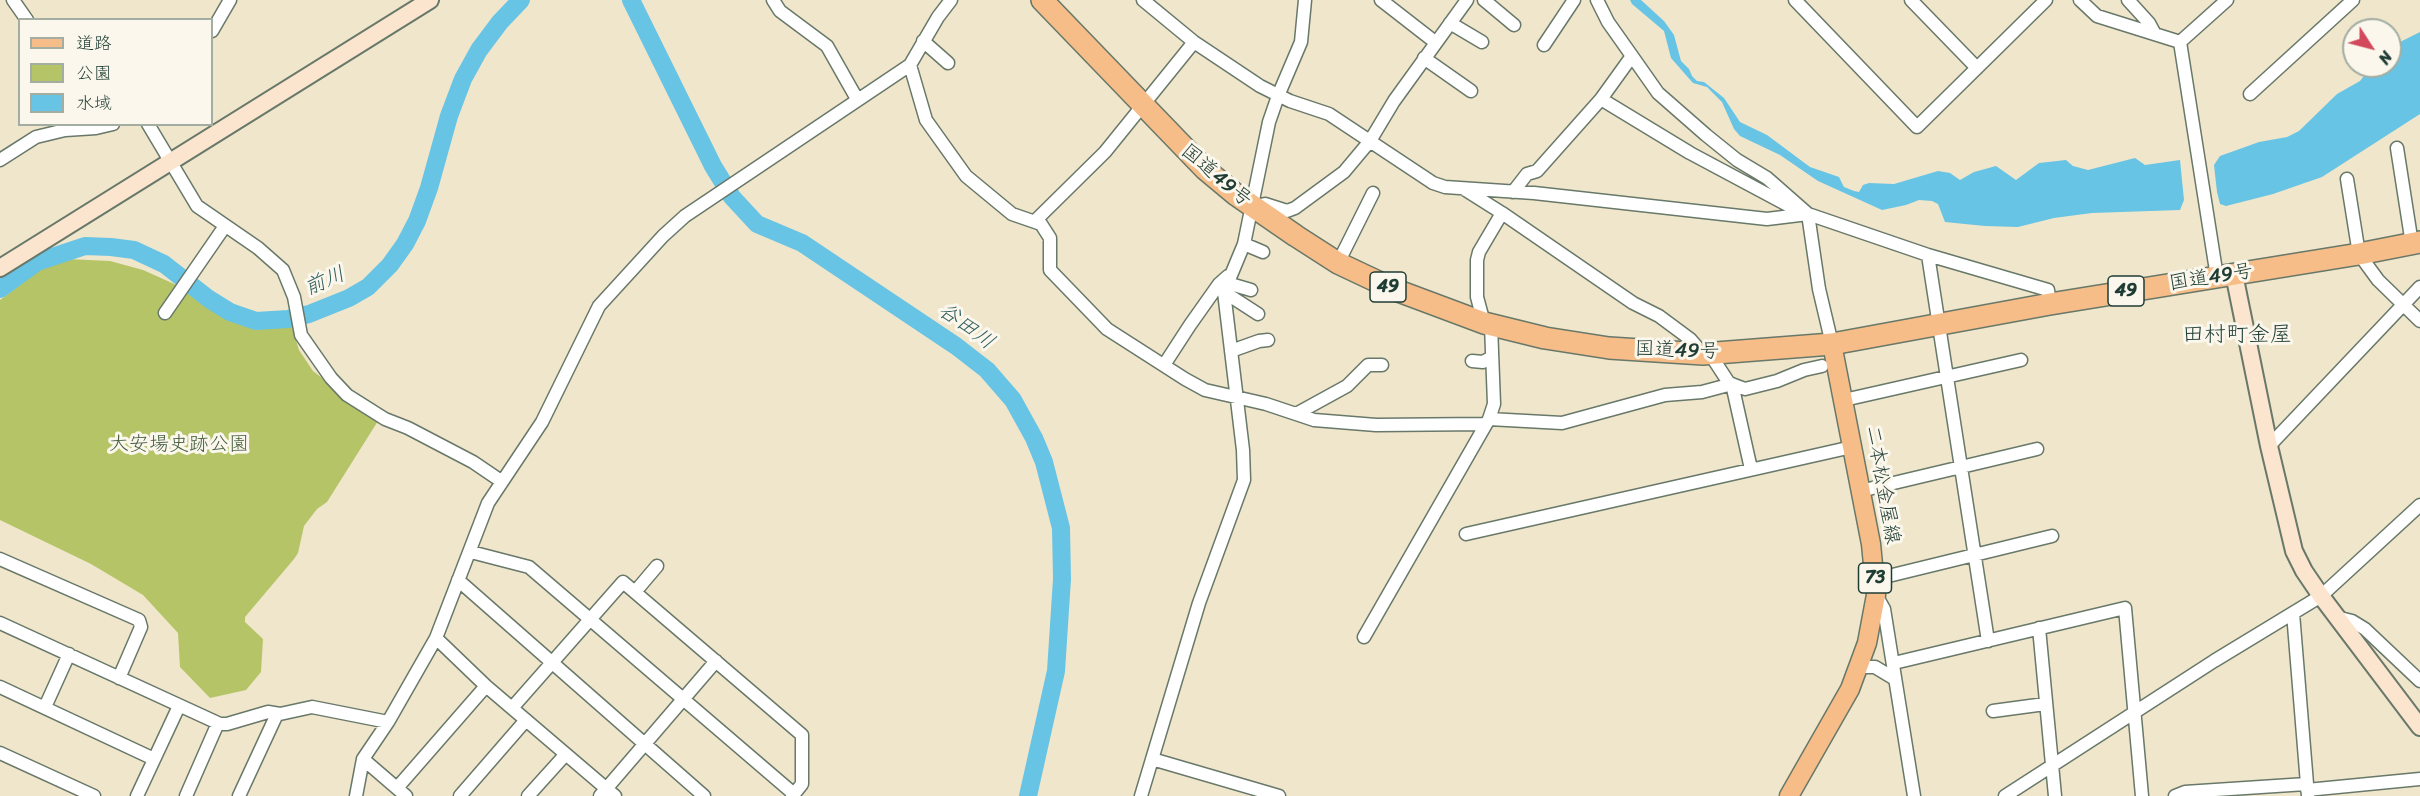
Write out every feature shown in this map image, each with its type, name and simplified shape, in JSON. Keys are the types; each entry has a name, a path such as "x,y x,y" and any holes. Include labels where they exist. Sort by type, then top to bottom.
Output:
{"highway":[{"name":"国道49号","path":"1042,0 1205,169 1252,207 1338,263 1394,289 1487,324 1567,342 1609,348 1706,354 1832,344 2050,304 2416,243"}],"main road":[{"name":"二本松金屋線","path":"1789,796 1860,667 1872,619 1876,587 1845,400 1832,344"}],"street":[{"path":"13,0 26,18"},
{"path":"213,29 230,0"},
{"path":"0,268 430,0"},
{"path":"773,0 780,11 827,46 857,99"},
{"path":"356,796 363,759 388,722 436,638 471,552 485,510 542,422 599,306 663,236 699,207 910,65 938,17 951,0"},
{"path":"1143,0 1194,42 1278,96 1329,114 1433,183 1445,187 1767,219 1808,214"},
{"path":"1140,796 1199,603 1244,480 1243,450 1231,351 1228,283 1244,244 1260,157 1278,96 1301,42 1305,0"},
{"path":"1381,0 1436,42"},
{"path":"1252,207 1265,204 1287,211 1304,203 1344,172 1370,141 1394,101 1467,0"},
{"path":"1484,0 1514,25"},
{"path":"1544,45 1574,0"},
{"path":"1597,0 1611,27 1658,93 1706,135 1737,160 1767,178 1808,214 1819,289 1832,344"},
{"path":"1795,0 1917,127 2039,2"},
{"path":"1911,0 1977,68"},
{"path":"2080,0 2097,16 2180,42"},
{"path":"2128,0 2149,23 2155,34"},
{"path":"2180,42 2227,0"},
{"path":"2250,94 2353,0"},
{"path":"1450,23 1482,42"},
{"path":"923,41 948,63"},
{"path":"1036,220 1105,152 1194,42"},
{"path":"2180,42 2226,276 2294,552 2304,571 2336,617 2420,727"},
{"path":"1513,192 1527,174 1537,171 1601,99 1632,56"},
{"path":"1424,58 1471,91"},
{"path":"910,65 926,120 966,176 1012,214 1036,220 1048,235 1050,270 1054,275 1107,329 1205,390 1236,399 1266,404 1314,420 1376,425 1487,421 1562,423 1665,395 1702,392 1732,384"},
{"path":"1601,99 1690,153 1781,202 1808,214 1928,255 2048,290 2050,304"},
{"path":"0,160 36,137 64,130 104,126"},
{"path":"149,126 194,202 258,248 283,270 294,297 301,335 347,395 385,419 408,428 472,462 501,482"},
{"path":"2397,148 2416,243"},
{"path":"2347,179 2358,254 2402,305 2420,321"},
{"path":"1463,189 1633,303 1659,316 1690,339 1732,384 1745,389 1822,366"},
{"path":"1338,263 1373,193"},
{"path":"1364,637 1487,421 1494,404 1492,357 1487,324 1478,297 1477,260 1479,252 1502,213"},
{"path":"165,313 225,226"},
{"path":"1244,244 1263,252"},
{"path":"1928,255 1988,641"},
{"path":"1164,365 1219,284 1228,283 1251,290"},
{"path":"1228,283 1258,314"},
{"path":"2269,446 2420,286"},
{"path":"1231,351 1268,340"},
{"path":"1472,361 1484,362 1492,357"},
{"path":"1845,400 2022,360"},
{"path":"1296,414 1347,386 1368,366 1382,365"},
{"path":"1732,384 1751,469"},
{"path":"1466,534 1852,447"},
{"path":"1860,490 2037,449"},
{"path":"2005,796 2321,596 2420,505"},
{"path":"1914,796 1894,663 1884,609 1876,587 1975,554 2052,536"},
{"path":"471,552 529,567 590,618 793,795 802,784 802,735 623,582 590,618 512,708"},
{"path":"0,559 139,620 141,627 120,678"},
{"path":"635,592 657,566"},
{"path":"458,580 705,796"},
{"path":"1894,663 2125,608 2142,796"},
{"path":"2293,613 2307,790"},
{"path":"2336,617 2352,621 2365,629 2420,681"},
{"path":"0,623 218,723 227,724 268,712 277,714 312,707 388,722"},
{"path":"2039,628 2055,796"},
{"path":"436,638 607,794 645,744 716,661"},
{"path":"45,706 69,654"},
{"path":"1860,667 1881,669 1895,679"},
{"path":"363,759 401,792 486,686"},
{"path":"0,687 45,706 154,759"},
{"path":"1993,711 2045,704"},
{"path":"137,796 179,706"},
{"path":"239,796 277,714"},
{"path":"460,796 526,720"},
{"path":"186,796 218,723"},
{"path":"0,753 94,796"},
{"path":"528,796 565,755"},
{"path":"1152,759 1279,796"},
{"path":"2175,796 2185,792 2307,790 2420,779"}],"green space":[{"name":"大安場史跡公園","path":"67,259 110,261 143,270 201,296 291,324 299,350 313,371 378,421 327,502 317,509 304,526 298,553 294,559 245,617 245,622 263,639 261,672 246,690 210,698 180,667 178,633 143,595 91,564 0,520 0,300 41,269"}],"water":[{"path":"1630,0 1641,0 1664,21 1674,35 1681,61 1692,76 1697,81 1704,82 1724,98 1740,122 1767,135 1810,167 1839,177 1844,187 1854,191 1859,192 1863,185 1869,183 1894,184 1938,171 1950,173 1960,180 1974,172 1996,166 2016,180 2039,163 2066,160 2073,166 2088,170 2135,158 2145,165 2180,160 2184,200 2180,210 2092,213 2054,218 2018,227 1945,222 1938,204 1932,201 1919,200 1882,210 1818,181 1780,155 1740,136 1734,129 1722,102 1707,87 1693,83 1671,58 1664,31"},
{"path":"2420,32 2420,114 2322,177 2273,194 2226,206 2220,204 2214,165 2220,156 2259,142 2287,137 2299,131 2337,94 2362,78 2402,78 2402,41"}],"waterway":[{"name":"前川","path":"0,289 37,262 85,246 134,250 164,264 209,299 230,312 256,321 288,319 309,314 349,298 368,287 390,265 405,244 417,221 429,188 449,116 463,79 479,50 500,22 521,0"},
{"name":"谷田川","path":"631,0 713,166 732,197 757,224 802,243 956,346 987,370 1013,400 1034,438 1044,462 1061,528 1062,579 1056,671 1028,796"}],"district":[{"name":"田村町金屋","path":"2237,335"}]}
